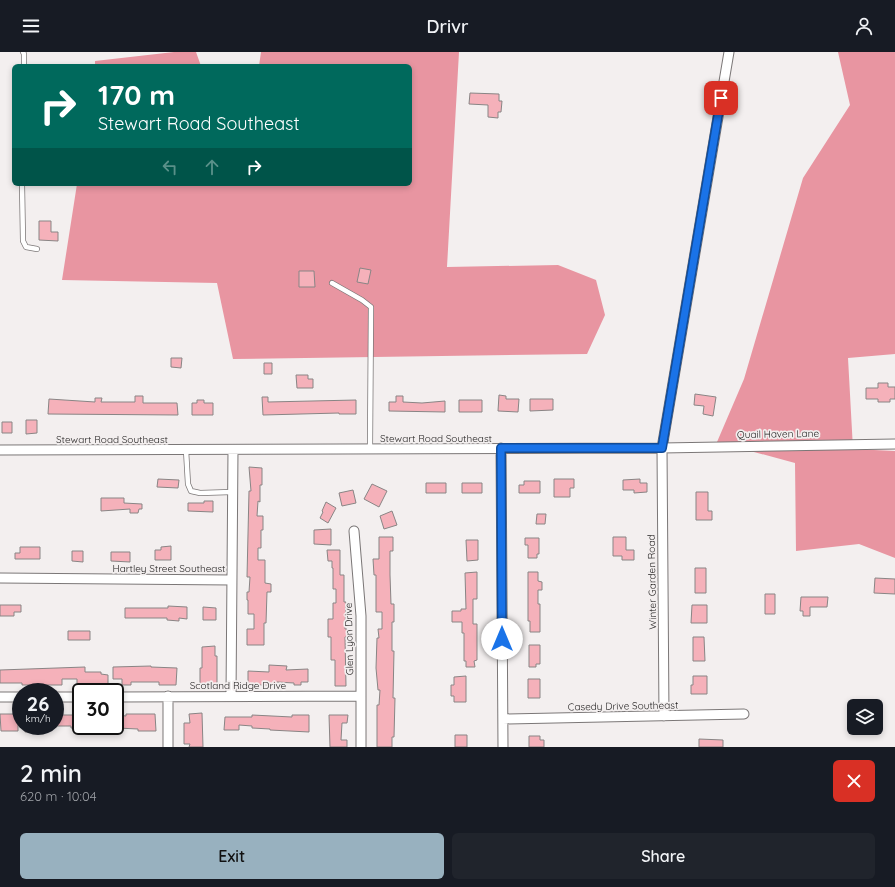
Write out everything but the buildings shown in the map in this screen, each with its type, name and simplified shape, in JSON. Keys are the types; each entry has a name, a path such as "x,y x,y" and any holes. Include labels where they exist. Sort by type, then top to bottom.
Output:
{"street":[{"path":"662,448 728,52"},
{"name":"Quail Haven Lane","path":"662,448 895,444"},
{"path":"501,448 503,747"},
{"name":"Stewart Road Southeast","path":"0,450 662,448"},
{"name":"Winter Garden Road","path":"662,448 664,716"},
{"name":"Hartley Street Southeast","path":"0,578 232,580 233,450"},
{"name":"Glen Lyon Drive","path":"354,531 360,610 361,747"},
{"path":"231,696 232,580"},
{"path":"168,696 168,747"},
{"name":"Scotland Ridge Drive","path":"124,697 361,696"},
{"path":"0,697 12,697"},
{"name":"Casedy Drive Southeast","path":"503,719 744,714"}],"lane":[{"path":"23,52 24,64"},
{"path":"22,186 23,241 26,247 37,249"},
{"path":"332,282 371,307 370,449"},
{"path":"186,450 188,484 191,491 200,493 232,492"}],"shaded area":[{"path":"174,52 196,52 200,64 95,64 95,61"},
{"path":"261,52 459,52 447,267 558,265 596,280 605,315 587,354 233,359 217,283 62,280 77,186 412,186 412,64 259,64"},
{"path":"838,52 895,52 895,354 848,358 853,449 895,451 895,558 859,544 796,551 795,463 717,442 744,379 803,178 850,105"}],"route":[{"path":"502,639 501,448 662,448 721,98"}]}
